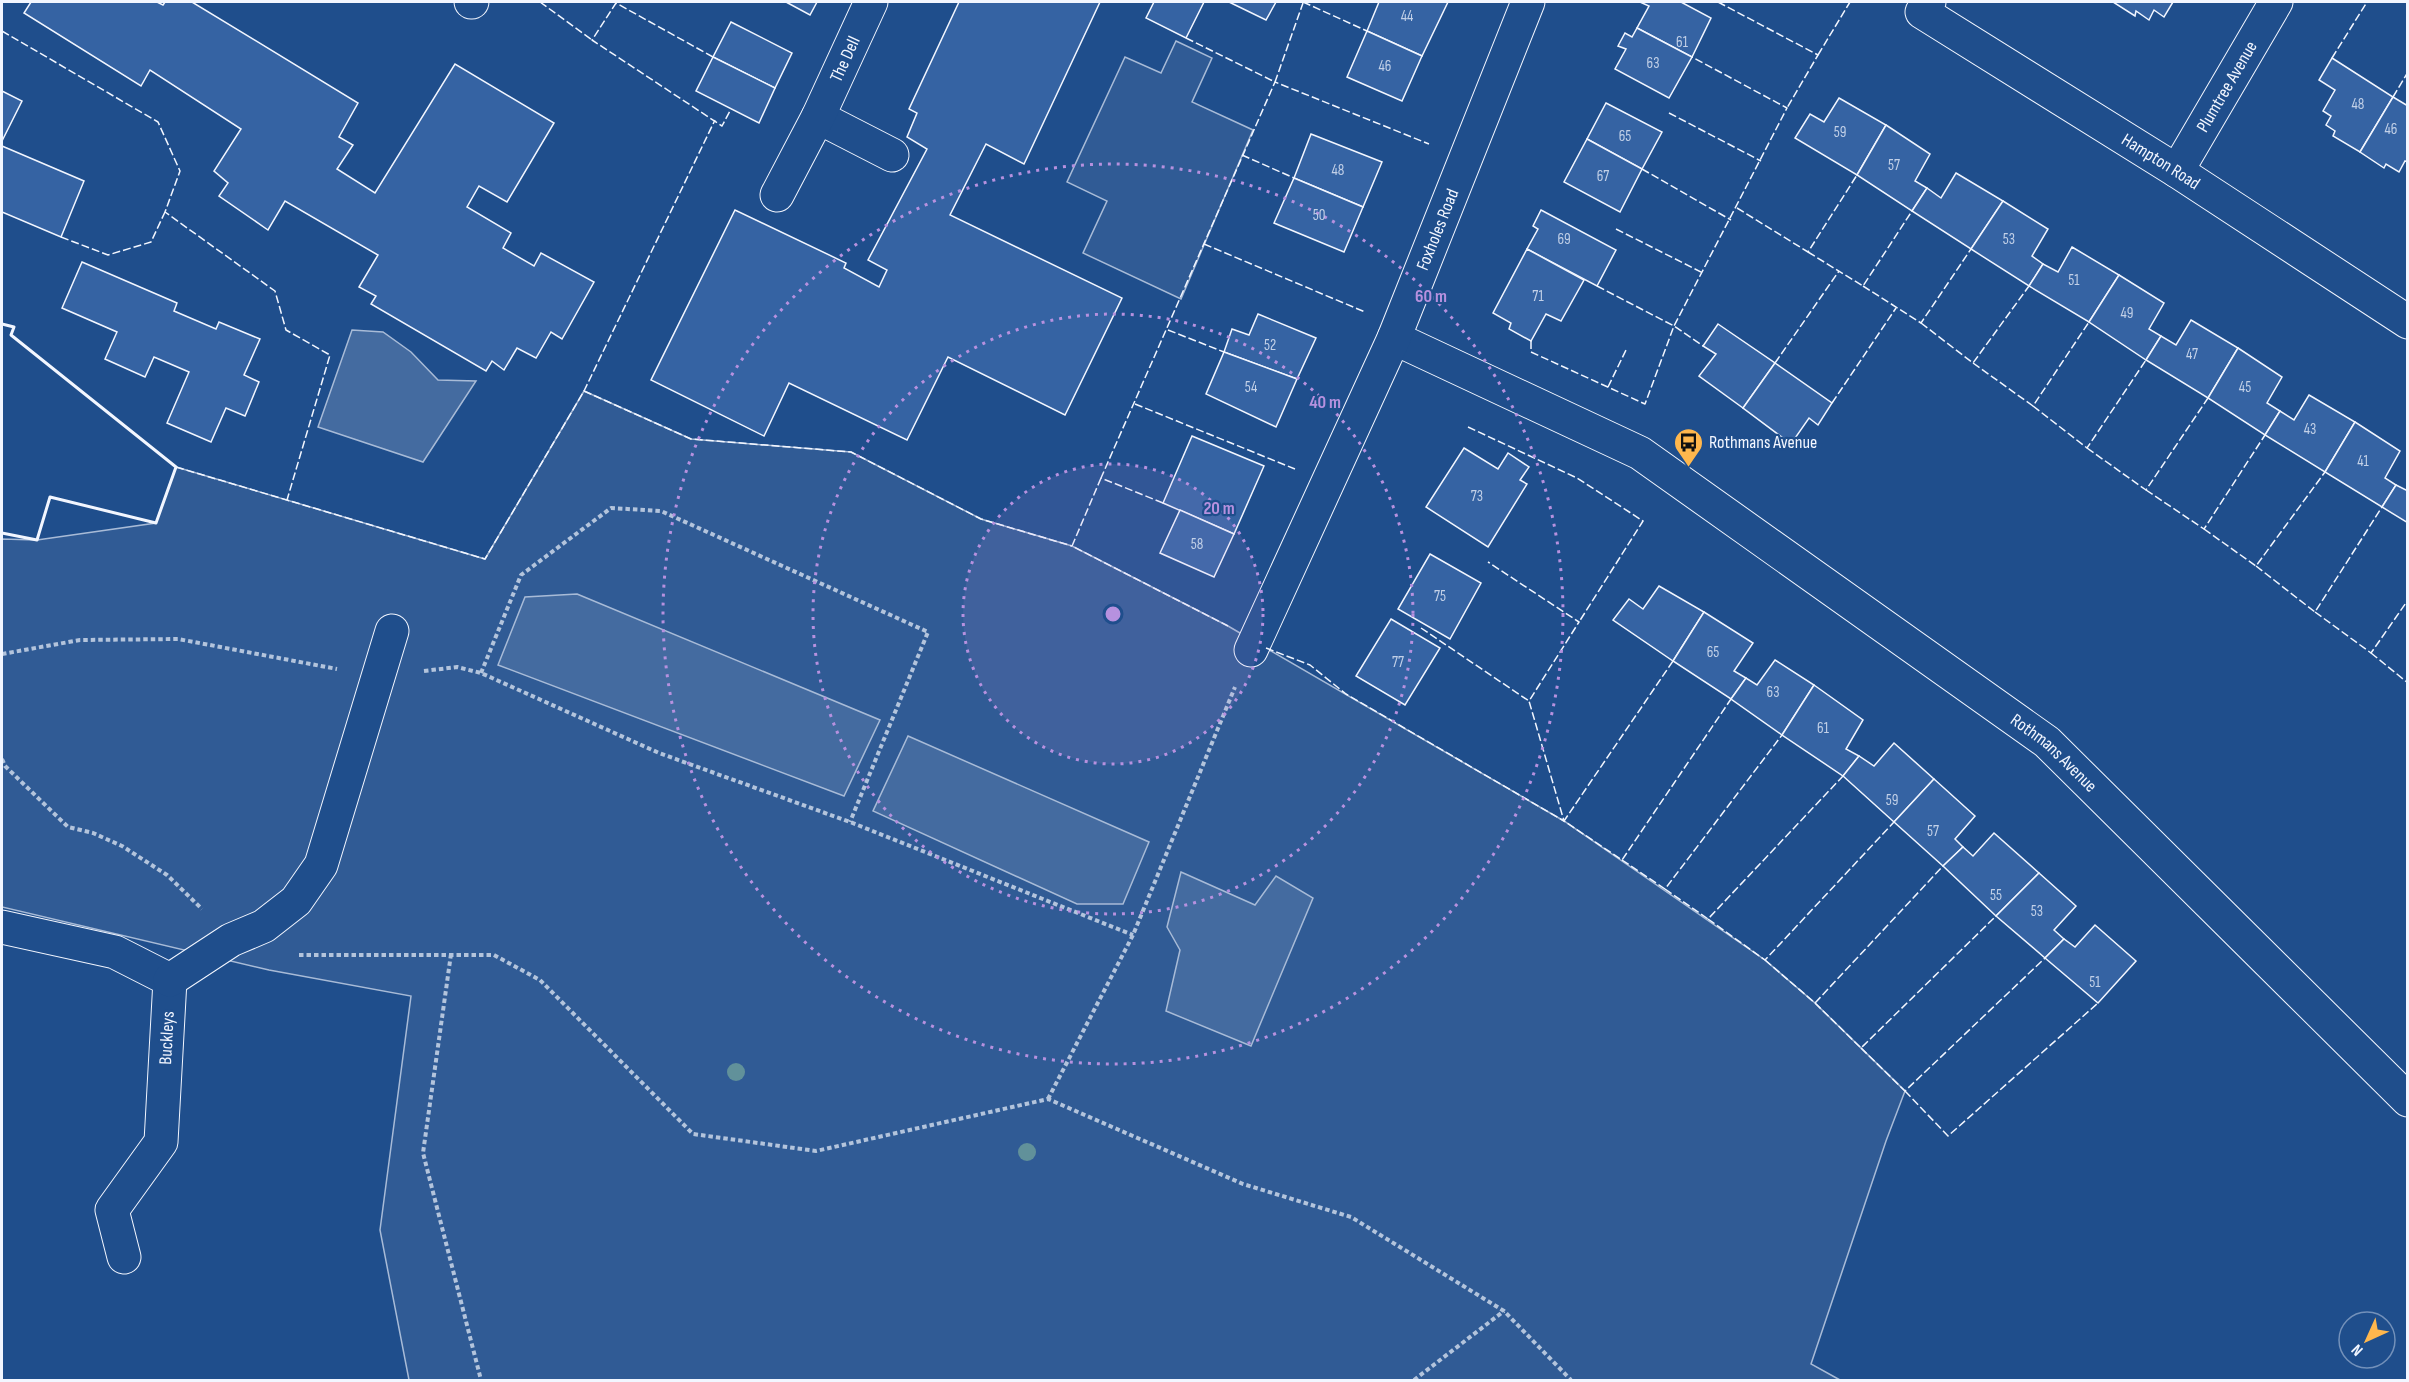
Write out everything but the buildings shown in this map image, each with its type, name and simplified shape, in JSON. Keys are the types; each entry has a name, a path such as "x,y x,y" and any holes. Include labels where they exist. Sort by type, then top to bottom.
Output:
{"street":[{"name":"The Dell","path":"777,195 818,117 871,2"},
{"name":"Foxholes Road","path":"1251,650 1394,338 1528,2"},
{"name":"Hampton Road","path":"1929,2 1922,12 2177,171 2408,322"},
{"name":"Plumtree Avenue","path":"2177,171 2276,2"},
{"path":"818,117 892,155"},
{"name":"Rothmans Avenue","path":"1394,338 1640,453 2047,742 2408,1100"},
{"path":"2,927 115,952 170,980 231,940 264,926 296,901 321,865 392,631"},
{"name":"Buckleys","path":"124,1257 112,1210 161,1142 170,980"}],"path":[{"path":"481,673 521,575 611,508 662,511 928,632 850,822"},
{"path":"2,654 80,639 178,639 379,676 457,667 481,673 658,753 850,822 1133,935"},
{"path":"1048,1099 1133,935 1235,686"},
{"path":"2,759 5,766 68,827 93,832 122,846 167,876 231,940"},
{"path":"451,954 423,1153 481,1380"},
{"path":"298,955 494,955 540,980 693,1134 816,1151 1048,1099 1243,1184 1351,1217 1504,1311 1571,1380"},
{"path":"1414,1380 1504,1311"}],"shaded area":[{"path":"1176,41 1212,58 1192,102 1253,130 1181,299 1083,253 1107,201 1067,182 1125,57 1161,73"},
{"path":"352,330 383,332 411,352 438,380 476,381 423,462 318,427"},
{"path":"584,391 691,439 851,452 981,519 1072,546 1228,626 1564,821 1765,960 1815,1003 1905,1091 1811,1364 1840,1380 409,1380 380,1230 411,996 269,970 2,907 2,539 37,540 156,523 176,467 485,559"},
{"path":"577,594 880,720 844,796 498,665 525,597"},
{"path":"908,736 1149,842 1123,904 1077,904 873,811"},
{"path":"1181,872 1255,905 1276,876 1313,898 1251,1046 1166,1011 1180,950 1167,927"}],"fence":[{"path":"540,2 592,40"},
{"path":"1303,2 1367,31"},
{"path":"1718,2 1818,55 1787,108"},
{"path":"1818,55 1850,2"},
{"path":"2332,58 2367,2"},
{"path":"713,57 616,3 592,40 722,126 731,109"},
{"path":"1186,38 1275,82 1303,3"},
{"path":"2,31 158,122 180,171 165,212 275,291 286,330 330,355 287,500"},
{"path":"1531,341 1531,352 1645,404 1674,326 1787,108 1692,57"},
{"path":"2393,97 2408,72"},
{"path":"1163,503 1101,478 1275,82 1429,144"},
{"path":"1669,113 1761,161"},
{"path":"176,467 485,559 584,391 715,120"},
{"path":"1242,155 1294,178"},
{"path":"1642,169 1731,220"},
{"path":"1737,208 1808,252 1857,175"},
{"path":"1808,252 1863,286 1912,211"},
{"path":"61,237 108,255 151,242 165,212"},
{"path":"1616,229 1703,273"},
{"path":"1204,244 1365,312"},
{"path":"1863,286 1921,323 1971,249"},
{"path":"1775,363 1839,271"},
{"path":"1597,286 1674,326 1703,346"},
{"path":"1921,323 1973,363 2029,286"},
{"path":"1832,403 1896,308"},
{"path":"1973,363 2033,406 2089,322"},
{"path":"1168,330 1224,352"},
{"path":"1608,387 1627,348"},
{"path":"2033,406 2087,448 2146,360"},
{"path":"584,391 691,439 851,452 981,519 1072,546"},
{"path":"2087,448 2146,490 2208,398"},
{"path":"1135,404 1295,469"},
{"path":"1468,427 1577,478 1643,521 1579,622"},
{"path":"2146,490 2204,529 2265,435"},
{"path":"2204,529 2256,566 2325,472"},
{"path":"1101,478 1072,546 1228,626"},
{"path":"2256,566 2315,612 2382,507"},
{"path":"1266,648 1310,665 1346,694 1564,821 1529,701 1579,622 1488,562"},
{"path":"2315,612 2371,653 2408,600"},
{"path":"1421,628 1529,701"},
{"path":"2371,653 2408,683"},
{"path":"1673,661 1564,821 1622,860 1731,699"},
{"path":"1622,860 1665,889 1782,735"},
{"path":"1665,889 1708,919 1843,776"},
{"path":"1708,919 1765,960 1894,822"},
{"path":"1765,960 1815,1003 1943,866"},
{"path":"1815,1003 1861,1048 1996,916"},
{"path":"1861,1048 1905,1091 2045,958"},
{"path":"1905,1091 1948,1136 2098,1003"}],"wall":[{"path":"2,324 14,327 11,335 176,467 156,523 50,497 37,540 2,533"}],"place":[{"name":"Rothmans Avenue","path":"1688,468"}]}
